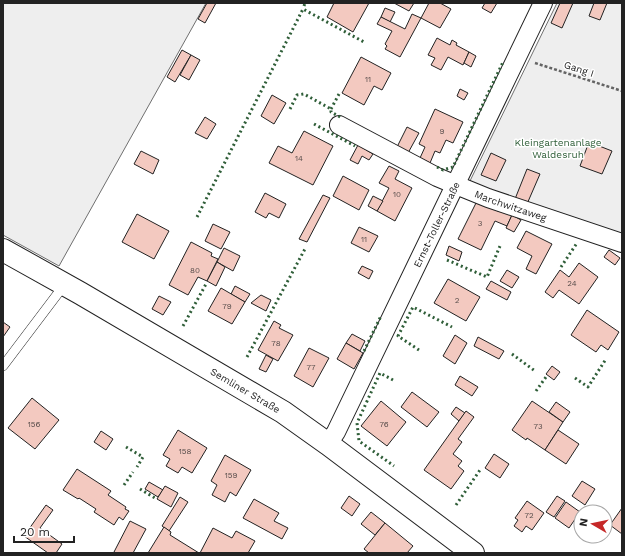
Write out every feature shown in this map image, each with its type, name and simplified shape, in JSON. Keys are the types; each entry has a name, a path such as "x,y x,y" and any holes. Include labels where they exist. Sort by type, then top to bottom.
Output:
{"street":[{"name":"Ernst-Toller-Straße","path":"328,444 336,432 543,3"},
{"name":"Marchwitzaweg","path":"339,125 437,177 456,185 488,198 622,243"},
{"name":"Semliner Straße","path":"3,250 65,284 282,412 328,444 473,553"}],"lane":[{"path":"3,366 65,284"}],"path":[{"name":"Gang I","path":"530,61 622,91"}],"green space":[{"path":"3,3 206,3 59,266 3,235"},
{"name":"Kleingartenanlage Waldesruh","path":"557,3 622,3 622,238 468,185"}],"building":[{"path":"207,3 216,3 205,23 198,19"},
{"path":"334,3 369,3 353,32 327,17"},
{"path":"394,3 414,3 409,11"},
{"path":"429,3 440,3 451,9 440,28 421,18"},
{"path":"485,3 497,3 491,13 482,8"},
{"path":"560,3 573,3 562,28 551,23"},
{"path":"594,3 607,3 600,20 589,16"},
{"path":"385,8 395,12 390,22 381,17"},
{"path":"412,14 421,18 400,57 385,49 387,46 385,44 392,31 377,24 381,17 405,29"},
{"path":"437,38 450,45 452,40 457,43 456,45 469,52 463,65 448,57 441,70 431,65 435,58 428,55"},
{"path":"182,50 191,55 175,82 167,77"},
{"path":"469,52 476,56 471,67 464,63"},
{"path":"191,55 200,60 189,80 180,75"},
{"path":"361,57 391,73 382,90 374,86 364,105 342,93"},
{"path":"460,89 468,93 464,100 457,96"},
{"path":"272,95 286,103 274,124 261,116"},
{"path":"435,109 463,122 453,143 446,140 440,153 435,151 430,163 420,158 425,147 419,144"},
{"path":"205,117 216,124 207,139 195,133"},
{"path":"407,127 419,133 408,153 397,147"},
{"path":"304,131 333,146 313,185 269,163 278,146 292,153"},
{"path":"589,142 612,151 602,174 580,166"},
{"path":"358,145 373,154 369,160 362,156 358,164 350,160"},
{"path":"141,151 159,160 153,174 134,164"},
{"path":"491,153 506,160 496,181 481,175"},
{"path":"389,166 399,171 395,179 412,188 395,221 377,211 389,188 379,183"},
{"path":"527,169 540,174 527,204 515,199"},
{"path":"343,176 369,190 359,210 333,196"},
{"path":"265,193 286,204 279,218 269,213 266,218 255,212"},
{"path":"323,195 330,198 307,242 299,239"},
{"path":"373,196 383,201 377,211 368,206"},
{"path":"477,201 498,211 499,209 512,215 507,226 495,221 481,250 458,239"},
{"path":"137,214 169,231 154,259 122,242"},
{"path":"512,215 521,220 514,232 506,228"},
{"path":"213,224 230,232 221,249 205,241"},
{"path":"359,227 378,236 369,252 351,243"},
{"path":"526,231 552,244 536,274 526,269 532,256 517,248"},
{"path":"191,242 212,253 211,256 218,259 207,281 198,277 188,295 169,285"},
{"path":"449,246 462,252 459,261 446,255"},
{"path":"224,248 240,256 233,271 217,262"},
{"path":"609,250 620,258 615,265 604,257"},
{"path":"217,262 225,267 216,286 207,281"},
{"path":"579,263 598,277 579,304 559,290 553,298 545,292 560,270 569,277"},
{"path":"362,266 373,271 369,279 358,273"},
{"path":"507,270 519,277 512,288 500,281"},
{"path":"448,279 480,297 466,321 434,303"},
{"path":"491,281 511,292 507,300 486,289"},
{"path":"235,286 250,294 245,302 231,294"},
{"path":"221,288 245,302 232,324 208,311"},
{"path":"261,295 271,300 266,311 251,303"},
{"path":"159,296 171,302 163,315 152,309"},
{"path":"587,310 619,332 608,350 601,345 596,352 571,335"},
{"path":"274,321 281,325 279,328 293,335 278,361 258,350"},
{"path":"3,322 10,327 3,337"},
{"path":"352,334 365,341 360,351 346,343"},
{"path":"455,335 467,343 455,364 443,356"},
{"path":"478,337 504,351 499,359 474,346"},
{"path":"346,343 363,353 354,369 337,359"},
{"path":"309,348 329,358 313,387 294,376"},
{"path":"266,355 273,359 266,372 259,369"},
{"path":"552,366 560,372 554,380 546,374"},
{"path":"460,376 478,387 472,396 455,385"},
{"path":"412,392 439,412 427,427 401,407"},
{"path":"32,398 59,420 35,449 8,428"},
{"path":"381,401 406,422 387,446 361,426"},
{"path":"532,401 563,422 545,450 527,438 526,440 512,430"},
{"path":"556,402 570,412 563,422 549,412"},
{"path":"456,407 465,413 459,421 451,414"},
{"path":"466,411 474,417 458,439 462,442 453,454 462,461 458,466 464,471 451,489 424,470"},
{"path":"178,430 207,448 192,473 182,467 178,473 166,466 170,459 163,455"},
{"path":"558,430 579,444 566,464 545,450"},
{"path":"101,431 113,439 106,450 94,442"},
{"path":"494,454 509,464 500,478 485,468"},
{"path":"225,455 251,470 236,496 230,492 225,502 212,495 217,485 211,481"},
{"path":"77,469 111,491 108,495 126,507 125,509 129,511 123,520 119,517 114,525 94,512 96,509 63,490"},
{"path":"582,481 595,489 586,504 572,496"},
{"path":"149,482 163,490 158,497 145,489"},
{"path":"165,486 178,493 171,507 157,499"},
{"path":"349,496 360,504 352,516 341,508"},
{"path":"557,496 565,501 554,517 546,512"},
{"path":"180,497 188,502 169,531 162,526"},
{"path":"254,499 279,513 274,521 288,528 282,539 243,518"},
{"path":"527,501 544,513 532,530 526,526 522,532 514,526 518,520 515,518"},
{"path":"566,502 573,507 573,522 569,528 555,518"},
{"path":"46,505 53,510 40,528 62,544 56,553 48,553 24,536"},
{"path":"622,508 622,534 613,527 613,521"},
{"path":"371,512 385,523 375,535 361,524"},
{"path":"130,521 146,529 133,553 116,553 114,552"},
{"path":"385,523 413,546 407,553 369,553 364,549"},
{"path":"164,527 171,532 170,535 199,553 148,553"},
{"path":"213,528 232,538 236,531 255,541 248,553 200,553"}],"hedge":[{"path":"197,217 303,9 364,42"},
{"path":"437,167 443,170 453,167 503,62"},
{"path":"290,109 297,95 304,94 331,109 331,112 342,118"},
{"path":"331,109 339,94"},
{"path":"314,124 355,146"},
{"path":"561,267 577,243"},
{"path":"447,260 487,277 500,246"},
{"path":"247,357 306,247"},
{"path":"183,326 206,284"},
{"path":"419,350 398,336 413,307 452,327"},
{"path":"364,351 381,316"},
{"path":"512,354 535,371"},
{"path":"575,378 588,387 606,359"},
{"path":"393,380 380,373 357,423 359,441 394,466"},
{"path":"536,391 546,377"},
{"path":"126,447 143,457 137,467"},
{"path":"456,505 480,470"},
{"path":"124,485 133,472"},
{"path":"140,489 155,498"}]}
